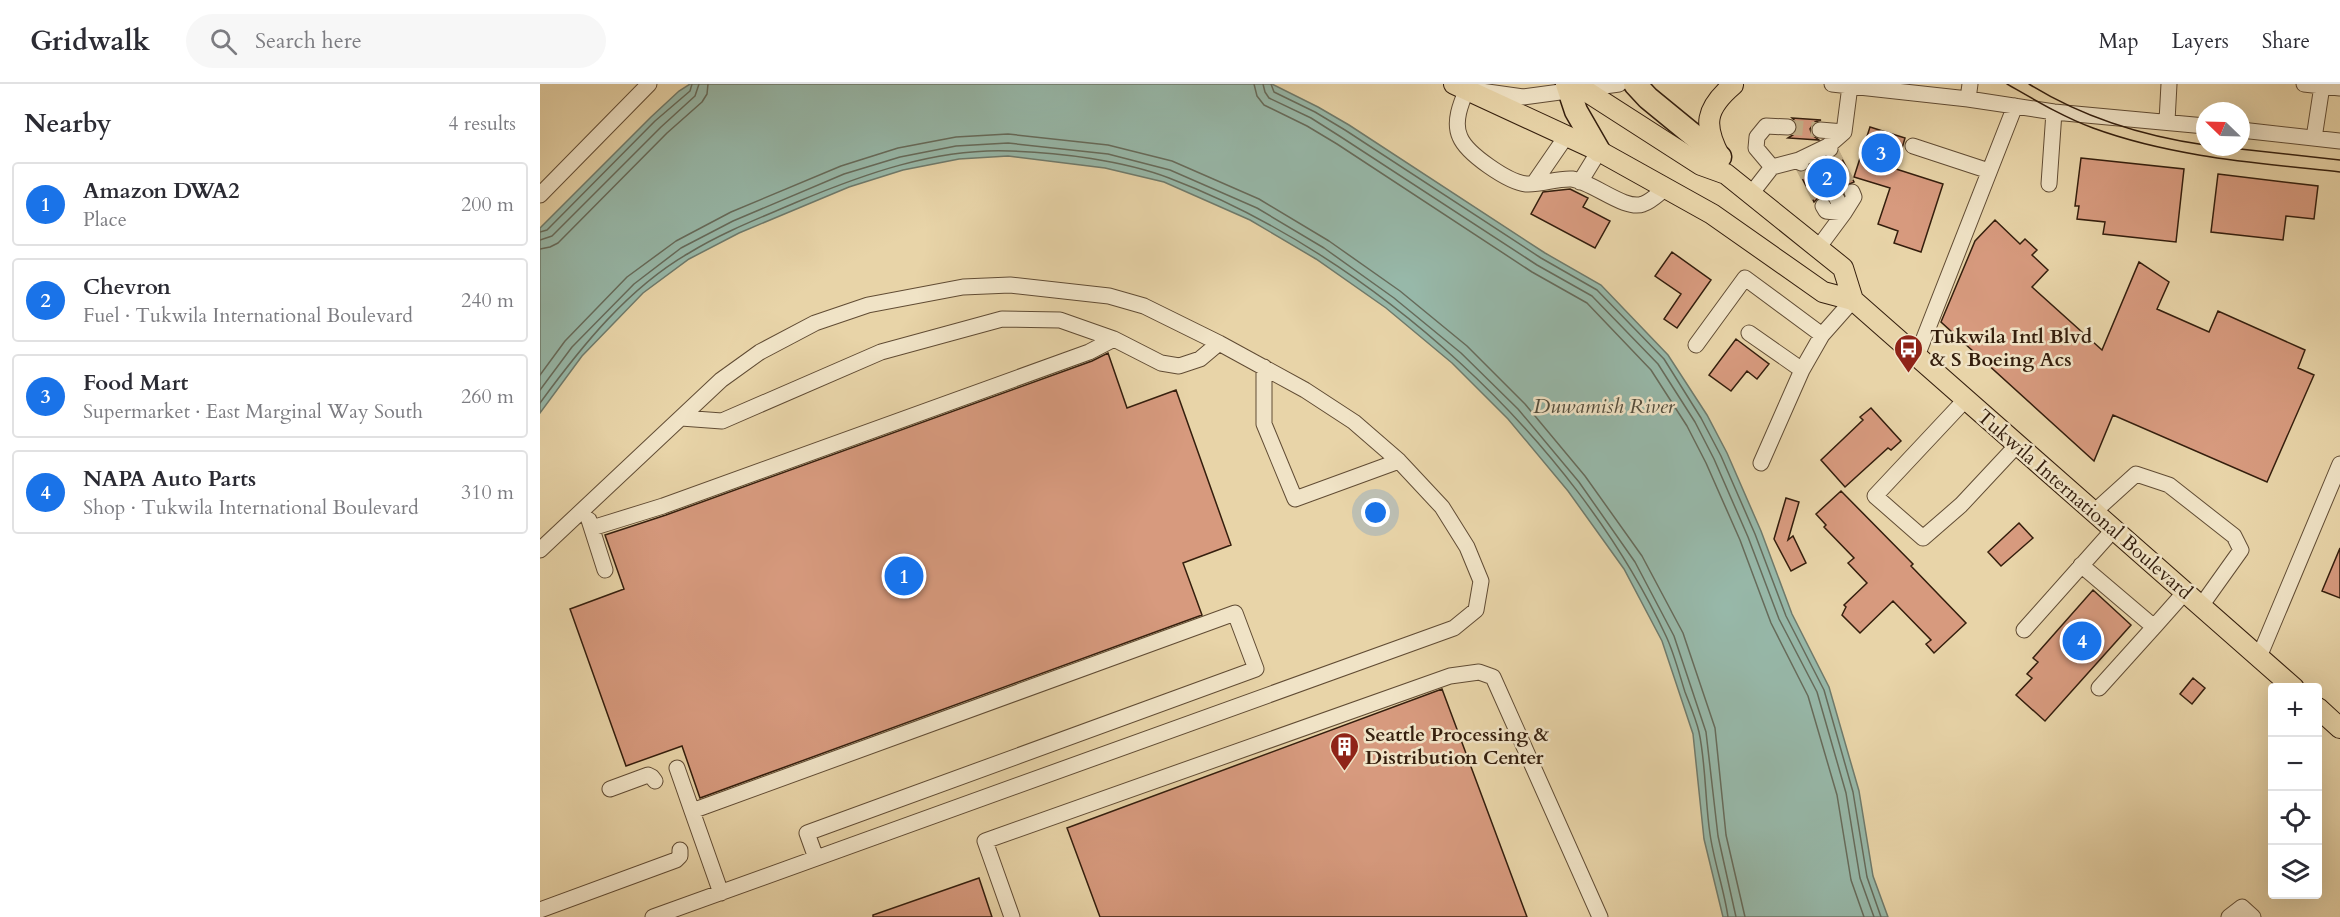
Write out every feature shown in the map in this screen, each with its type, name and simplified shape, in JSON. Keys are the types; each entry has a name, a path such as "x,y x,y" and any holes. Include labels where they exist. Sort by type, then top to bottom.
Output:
{"highway":[{"path":"1635,84 1723,166"},
{"path":"1574,88 1576,111 1599,151"}],"main road":[{"path":"1733,85 1714,104 1709,117 1709,133 1723,166 1751,194 1843,268 1853,300"},
{"path":"1461,86 1599,151 1712,214 1823,292 1853,300"},
{"path":"1574,88 1701,165 1723,166"},
{"name":"Tukwila International Boulevard","path":"1853,300 2289,683"},
{"path":"2322,712 2340,728"}],"street":[{"path":"1619,84 1574,88 1523,97 1461,86 1458,118 1460,136 1468,148 1503,175 1526,184 1570,179 1593,185 1628,204 1637,205 1645,203 1666,188"},
{"path":"1719,84 1741,84"},
{"path":"1832,84 1969,92 2014,106 2054,112 2196,125"},
{"path":"2167,121 2169,84"},
{"path":"2304,84 2340,88"},
{"path":"540,195 642,86"},
{"path":"1751,194 1772,167 1800,162 1815,155 1829,147 1844,132 1850,86"},
{"path":"2314,138 2322,86"},
{"path":"1917,356 2014,106"},
{"path":"2049,184 2054,112"},
{"path":"1772,167 1756,148 1757,137 1766,126 1788,127"},
{"path":"1820,130 1844,132"},
{"path":"2250,131 2340,141"},
{"path":"1534,183 1566,135"},
{"path":"1913,146 1989,171"},
{"path":"1580,182 1599,151"},
{"path":"1818,248 1835,206 1854,197 1851,192"},
{"path":"1696,345 1744,278 1822,335"},
{"path":"540,550 721,380 760,352 815,323 868,305 963,287 1010,285 1109,296 1144,306 1219,343 1305,390 1354,422 1399,461 1442,507 1467,547 1481,581 1476,610 1454,628 653,917"},
{"path":"1761,463 1802,370 1822,335 1853,300"},
{"path":"681,418 722,421 881,352 1002,319 1060,320 1114,339 1161,363 1179,366 1200,359 1219,343"},
{"path":"1749,333 1802,370"},
{"path":"592,528 674,502 1089,352 1114,339"},
{"path":"1264,367 1264,424 1295,499 1399,461"},
{"path":"1966,399 1875,496 1923,538 1960,505 2018,444"},
{"path":"2259,657 2340,464"},
{"path":"2094,512 2136,474 2169,485 2234,536 2241,550 2201,606"},
{"path":"585,508 605,570"},
{"path":"2024,630 2114,529"},
{"path":"2081,565 2154,627"},
{"path":"2099,688 2185,592"},
{"path":"692,811 1235,613 1256,669 807,833 816,858"},
{"path":"1012,917 985,841 1450,676 1479,672 1493,678 1600,917"},
{"path":"677,768 721,892"},
{"path":"610,789 648,775 655,781"},
{"path":"540,910 676,860 680,856 680,850"},
{"path":"2229,917 2242,907 2253,917"}],"water":[{"name":"Duwamish River","path":"690,84 1272,84 1349,125 1545,253 1601,285 1668,355 1707,415 1727,453 1761,531 1792,614 1829,687 1859,791 1873,876 1888,917 1723,917 1704,839 1693,734 1662,641 1624,569 1568,491 1508,419 1452,363 1386,308 1316,259 1250,220 1164,182 1105,168 1008,156 959,159 903,170 849,187 739,233 689,259 643,293 582,356 540,413 540,228 651,117"}],"building":[{"path":"1792,118 1821,120 1815,122 1810,129 1812,135 1819,140 1788,138 1796,133 1798,128"},
{"path":"1870,127 1905,138 1896,169 1943,184 1921,252 1894,243 1898,231 1878,224 1890,188 1854,177"},
{"path":"1839,153 1854,182 1845,186 1842,191 1833,190 1828,197 1819,197 1814,202 1799,172 1806,171 1810,165 1835,157"},
{"path":"2081,158 2184,169 2176,242 2103,234 2105,222 2077,219 2079,206 2075,206"},
{"path":"2218,174 2318,186 2314,219 2286,216 2283,240 2211,232"},
{"path":"1570,189 1588,198 1583,207 1610,221 1595,248 1531,214 1543,192"},
{"path":"1995,220 2020,244 2025,239 2037,250 2032,255 2048,270 2032,287 2102,350 2139,262 2169,282 2157,309 2209,332 2218,311 2305,350 2298,368 2314,375 2267,482 2113,415 2094,461 1941,322 1975,241"},
{"path":"1672,252 1711,280 1677,328 1664,319 1681,294 1655,276"},
{"path":"1736,339 1769,364 1757,379 1747,371 1731,391 1709,375"},
{"path":"1108,353 1127,408 1176,390 1231,545 1183,563 1202,615 700,798 682,746 626,766 570,609 624,589 605,535 1092,361"},
{"path":"1871,408 1901,441 1891,450 1888,448 1845,487 1821,460 1863,420 1860,417"},
{"path":"1841,491 1913,564 1911,566 1966,623 1934,653 1926,644 1931,640 1893,601 1860,633 1842,615 1846,607 1844,605 1867,583 1848,563 1854,558 1824,527 1826,525 1816,514"},
{"path":"1786,498 1799,502 1788,540 1793,536 1806,563 1791,571 1774,539"},
{"path":"2019,523 2033,538 2001,566 1988,552"},
{"path":"2340,548 2340,598 2322,591"},
{"path":"2093,590 2131,625 2045,721 2016,695 2032,678 2027,674 2038,662 2033,658"},
{"path":"2193,678 2205,688 2192,704 2180,694"},
{"name":"Seattle Processing & Distribution Center","path":"1442,689 1527,917 1100,917 1067,828"},
{"path":"979,878 992,917 873,917 873,915"}],"tunnel":[{"path":"1788,127 1820,130"},
{"path":"1830,149 1852,192"},
{"path":"1815,156 1837,199"},
{"path":"1801,163 1823,206"}],"tram line":[{"path":"2007,84 2071,119 2153,146 2215,158 2340,172"},
{"path":"2029,84 2070,106 2114,124 2196,143"},
{"path":"2250,150 2340,160"}],"place":[{"name":"Food Mart","path":"1881,153"},
{"name":"Chevron","path":"1827,178"},
{"name":"Tukwila Intl Blvd & S Boeing Acs","path":"1909,374"},
{"name":"Amazon DWA2","path":"904,576"},
{"name":"NAPA Auto Parts","path":"2082,641"},
{"name":"Seattle Processing & Distribution Center","path":"1344,772"}]}
